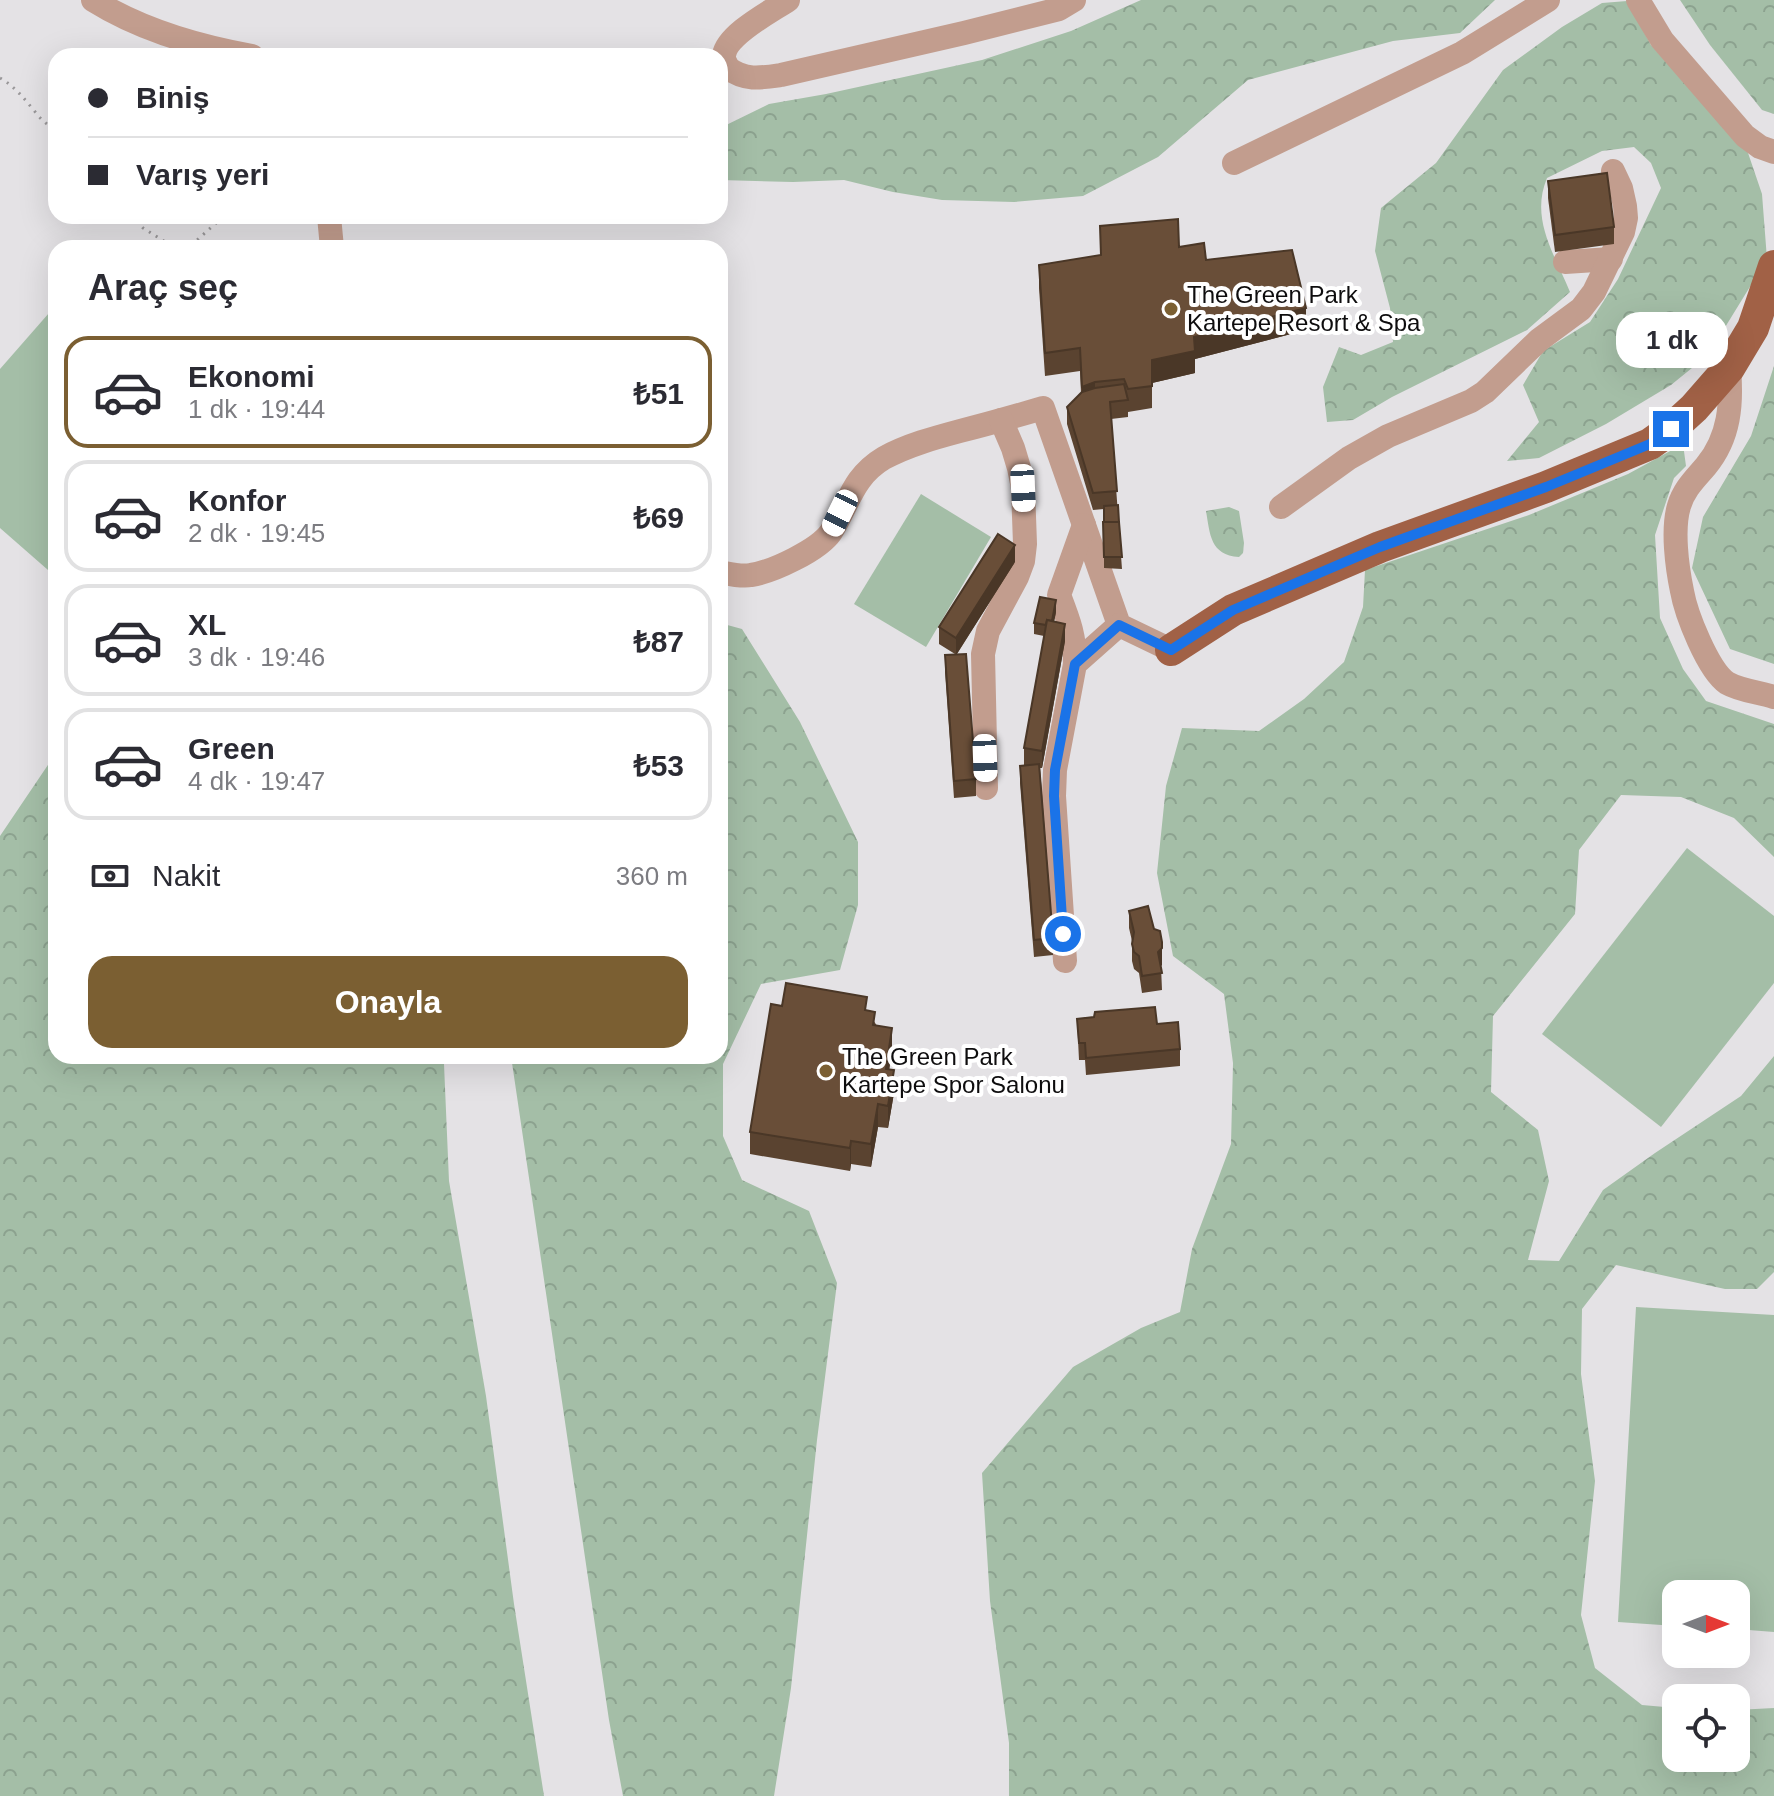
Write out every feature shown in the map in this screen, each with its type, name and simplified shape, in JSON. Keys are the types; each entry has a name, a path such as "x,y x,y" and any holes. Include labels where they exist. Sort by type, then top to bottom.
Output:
{"main road":[{"path":"1171,650 1233,610 1283,588 1380,547 1546,487 1650,444 1694,408 1729,368 1753,328 1774,266"}],"street":[{"path":"93,0 151,29 215,48"},
{"path":"728,48 738,34 788,0"},
{"path":"728,68 745,78 781,75 1005,23 1059,9 1074,0"},
{"path":"1234,163 1462,53 1548,0"},
{"path":"1638,0 1662,40 1745,136 1774,152"},
{"path":"1281,507 1349,458 1388,436 1471,401 1485,392 1539,340 1581,309 1594,292 1623,232 1626,218 1621,188 1613,171"},
{"path":"1565,262 1611,259"},
{"path":"1729,368 1731,397 1726,431 1708,464 1690,483 1678,509 1678,566 1682,594 1704,653 1715,672 1737,687 1774,697"},
{"path":"728,573 751,575 797,558 823,542 859,479 881,460 922,442 1043,408 1119,625 1171,650"},
{"path":"986,788 983,654 988,631 1017,577 1025,544 1023,488 1013,448 1001,420"},
{"path":"1065,961 1054,783 1075,664 1075,645 1073,630 1059,595 1084,525"},
{"path":"1075,664 1119,625"}],"path":[{"path":"0,78 14,86 48,124"},
{"path":"139,224 162,240"},
{"path":"197,240 215,224"}],"green space":[{"path":"1141,0 1495,0 1460,33 1393,41 1248,80 1158,157 1083,196 1014,202 942,200 844,180 728,180 728,124 769,104 982,60 1071,31"},
{"path":"1680,0 1774,0 1774,114 1762,110 1710,45"},
{"path":"1627,1 1651,45 1746,147 1762,194 1767,259 1708,355 1671,385 1606,424 1539,458 1507,461 1539,422 1523,385 1543,351 1590,322 1618,279 1661,188 1651,163 1634,147 1602,151 1547,178 1542,193 1546,236 1570,292 1527,330 1392,397 1353,420 1327,422 1323,387 1339,347 1361,355 1393,342 1390,308 1375,251 1381,208 1436,163 1503,70 1562,27 1602,3"},
{"path":"48,314 48,570 0,528 0,369"},
{"path":"1774,366 1774,664 1730,649 1692,568 1703,517 1751,436"},
{"path":"1683,444 1686,466 1674,478 1655,535 1660,618 1683,669 1706,701 1774,724 1774,857 1734,818 1681,797 1621,795 1579,850 1575,914 1493,1016 1491,1092 1538,1130 1549,1181 1528,1260 1559,1261 1603,1190 1741,1096 1774,1056 1774,1272 1757,1289 1725,1289 1616,1265 1582,1309 1581,1374 1595,1481 1581,1615 1595,1668 1642,1705 1662,1707 1662,1772 1750,1772 1750,1709 1774,1708 1774,1796 1009,1796 1009,1743 990,1601 982,1473 1073,1367 1141,1328 1180,1312 1192,1249 1231,1144 1233,1063 1224,994 1173,956 1157,873 1166,786 1182,728 1259,731 1304,699 1344,662 1363,607 1365,570 1529,515 1628,474"},
{"path":"921,494 991,537 926,647 854,604"},
{"path":"1229,507 1239,511 1244,543 1243,553 1239,557 1217,548 1209,528 1206,511"},
{"path":"728,625 742,629 800,722 858,842 858,905 840,970 761,984 728,1053"},
{"path":"48,765 48,1064 444,1064 449,1181 486,1396 544,1796 0,1796 0,836"},
{"path":"1687,848 1774,916 1774,983 1661,1127 1542,1034"},
{"path":"512,1064 723,1064 723,1136 742,1180 809,1211 837,1283 791,1688 774,1796 623,1796 609,1720"},
{"path":"1636,1307 1774,1315 1774,1632 1750,1630 1750,1580 1662,1580 1662,1625 1618,1622"}],"building":[{"path":"1607,173 1614,227 1555,235 1548,181"},
{"name":"The Green Park Kartepe Resort & Spa","path":"1178,219 1179,247 1204,243 1206,260 1292,250 1306,308 1194,337 1195,351 1152,360 1152,386 1128,389 1124,379 1095,382 1082,387 1080,348 1045,353 1039,265 1101,255 1100,226"},
{"path":"1124,384 1128,400 1110,402 1117,491 1093,493 1067,407 1082,392"},
{"path":"1118,505 1119,522 1104,522 1104,506"},
{"path":"1103,522 1119,522 1122,557 1104,557"},
{"path":"998,534 1015,545 956,638 939,627"},
{"path":"1040,597 1056,600 1052,621 1047,620 1046,625 1034,623"},
{"path":"1047,620 1065,624 1042,751 1024,748"},
{"path":"966,654 976,779 954,781 945,655"},
{"path":"1039,764 1053,938 1034,940 1020,766"},
{"path":"1148,906 1154,929 1160,931 1162,948 1158,952 1162,973 1142,976 1139,956 1132,944 1134,932 1129,911"},
{"name":"The Green Park Kartepe Spor Salonu","path":"786,983 867,997 865,1010 875,1012 873,1025 892,1028 886,1069 894,1070 888,1106 878,1104 871,1144 851,1141 850,1148 750,1132 771,1004 782,1006"},
{"path":"1155,1007 1157,1024 1178,1022 1180,1049 1086,1058 1085,1043 1079,1043 1077,1019 1094,1017 1095,1012"}],"place":[{"name":"The Green Park Kartepe Resort & Spa","path":"1171,309"},
{"name":"The Green Park Kartepe Spor Salonu","path":"826,1071"}],"route":[{"path":"1063,934 1055,770 1075,664 1119,625 1171,650 1233,610 1380,547 1546,487 1650,444 1671,429"}]}
